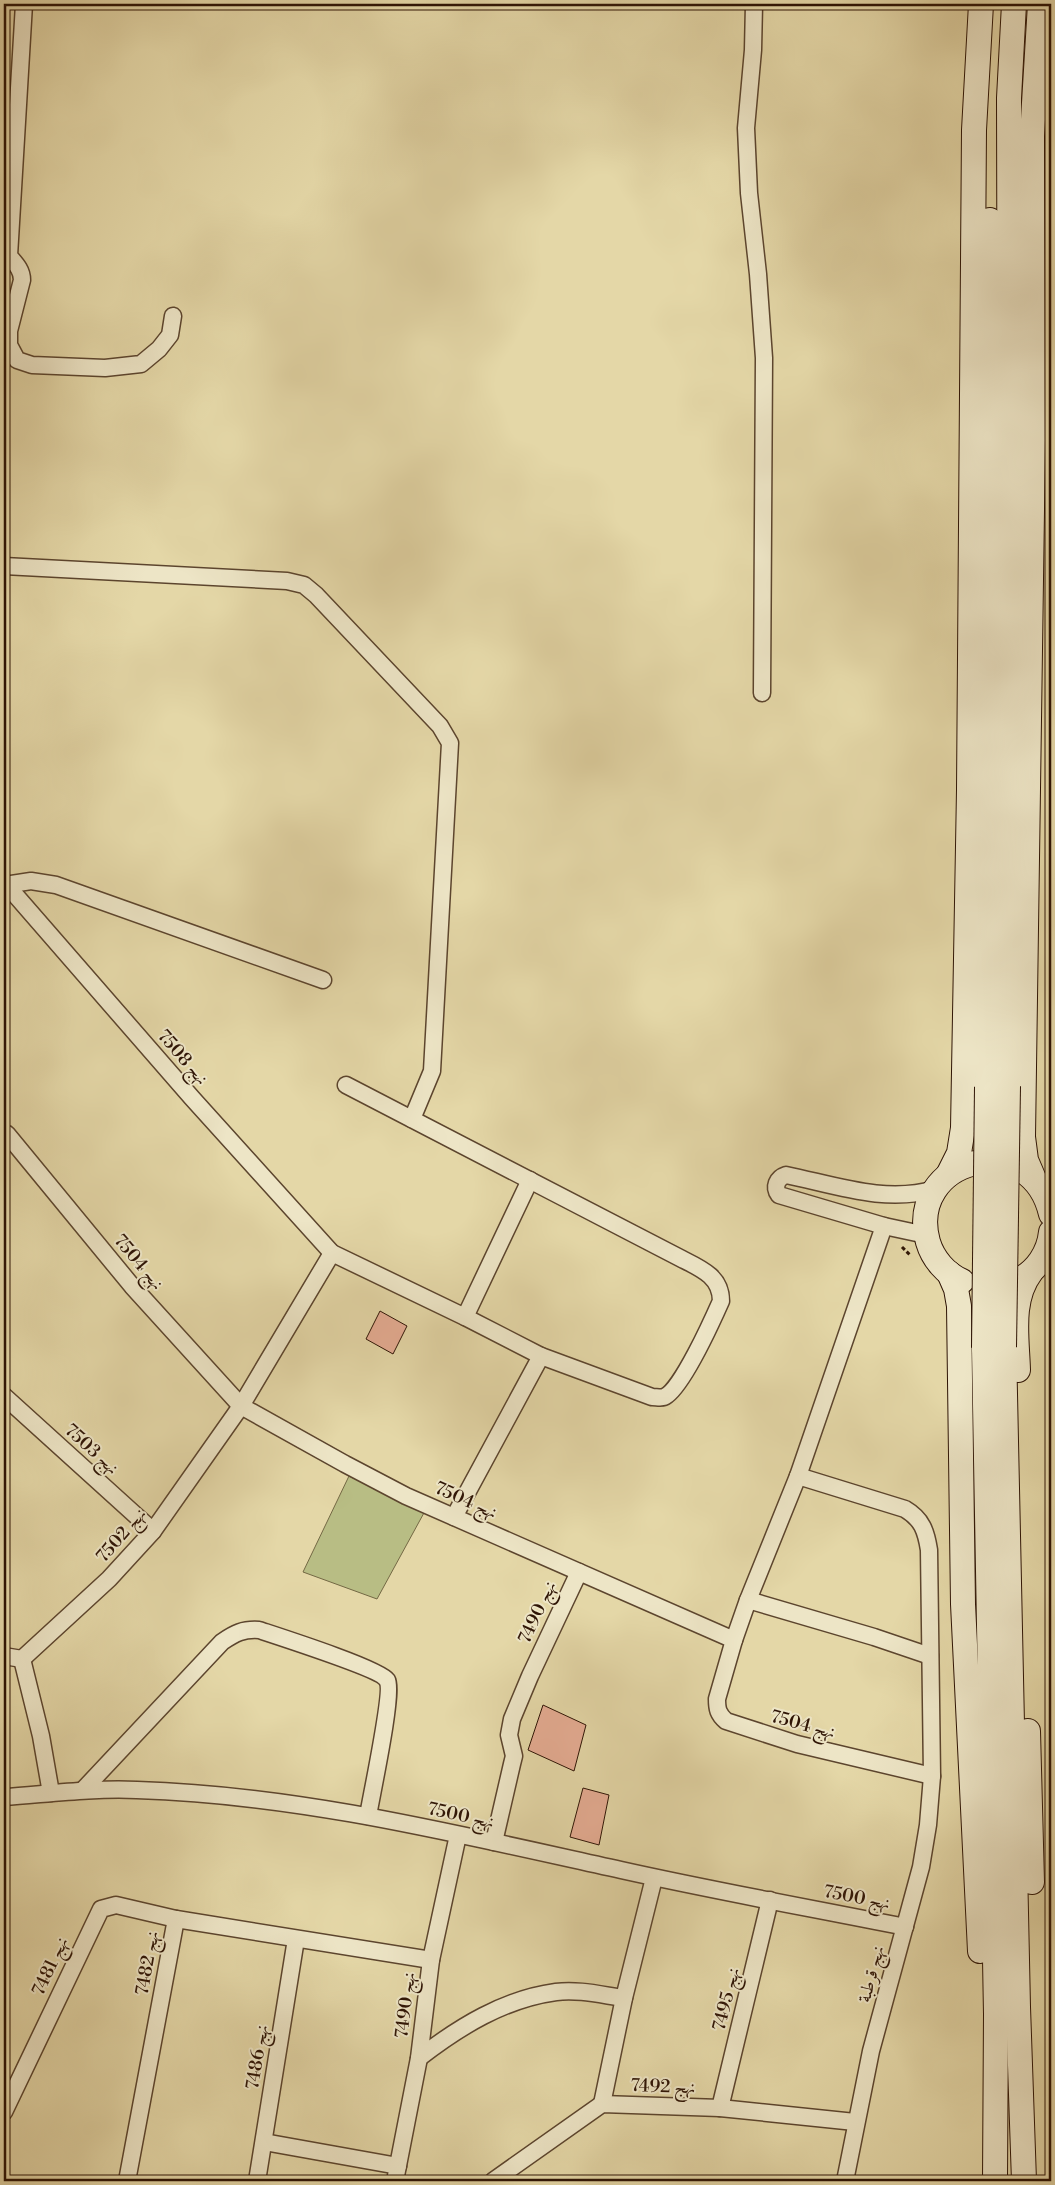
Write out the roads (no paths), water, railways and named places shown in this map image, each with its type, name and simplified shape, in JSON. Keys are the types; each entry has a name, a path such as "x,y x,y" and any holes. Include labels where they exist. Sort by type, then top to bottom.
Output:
{"street":[{"path":"24,4 7,256 18,266 22,280 9,331 9,345 17,360 32,365 105,368 141,364 159,349 170,335 172,316"},
{"path":"754,4 753,50 746,128 749,193 758,274 764,358 762,692"},
{"path":"981,4 974,130 969,790 963,1128 959,1153 926,1211 926,1234 934,1256 949,1273 956,1289 959,1306 963,1604 978,1942 984,1979 996,2014"},
{"path":"996,4 990,95 989,304 998,1086"},
{"path":"994,2181 996,2014 994,1348 1010,531 1010,98 1014,4"},
{"path":"1040,4 1032,136 1033,440 1023,1137 1026,1160 1045,1196"},
{"path":"4,566 287,581 304,584 316,594 440,726 450,744 432,1071 412,1119"},
{"name":"نهج 7508","path":"5,884 31,881 56,885 323,980"},
{"name":"نهج 7508","path":"5,884 185,1090 332,1253"},
{"path":"332,1253 465,1316 541,1356 634,1392 652,1397 664,1396 671,1392 687,1370 721,1301 722,1291 716,1280 704,1271 346,1085"},
{"name":"نهج 7504","path":"7,1134 132,1286 241,1406 345,1464 454,1517 734,1640 717,1699 719,1715 726,1721 797,1744 932,1776"},
{"path":"926,1234 884,1226 779,1195 776,1187 777,1183 779,1179 786,1175 881,1195 906,1196 942,1182 966,1164 987,1160 1003,1162 1018,1168 1045,1196"},
{"path":"465,1316 530,1180"},
{"path":"734,1640 798,1476 884,1226"},
{"path":"1018,2007 1029,1974 1032,1939 1031,1792 1023,1605 1017,1308 1021,1288 1050,1242"},
{"name":"نهج 7502","path":"22,1659 109,1579 153,1531 241,1406 332,1253"},
{"path":"949,1273 968,1284 990,1287 1012,1283 1031,1272"},
{"path":"994,1348 1024,2181"},
{"path":"454,1517 541,1356"},
{"name":"نهج 7503","path":"4,1396 153,1531"},
{"name":"نهج قرطبة","path":"798,1476 889,1503 915,1515 926,1532 929,1550 932,1776 924,1851 870,2052 845,2181"},
{"name":"نهج 7490","path":"494,1842 514,1756 510,1735 512,1719 579,1572"},
{"path":"748,1600 874,1637 930,1656"},
{"path":"83,1790 222,1642 235,1632 246,1629 259,1630 370,1670 388,1681 386,1708 368,1816"},
{"path":"4,1656 22,1659 41,1736 51,1793"},
{"name":"نهج 7500","path":"4,1797 83,1790 183,1792 265,1800 368,1816 654,1878 904,1927"},
{"name":"نهج 7490","path":"397,2174 418,2058 431,1960 458,1835"},
{"path":"494,2181 602,2104 624,1998 654,1878"},
{"name":"نهج 7495","path":"720,2108 770,1900"},
{"name":"نهج 7481","path":"4,2112 101,1909 116,1906 176,1918"},
{"name":"نهج 7482","path":"127,2181 176,1918 431,1960"},
{"name":"نهج 7486","path":"257,2181 296,1939"},
{"path":"418,2058 466,2024 522,2000 555,1992 578,1992 624,1998"},
{"name":"نهج 7492","path":"602,2104 720,2108 855,2122"},
{"path":"264,2142 397,2174"}]}
